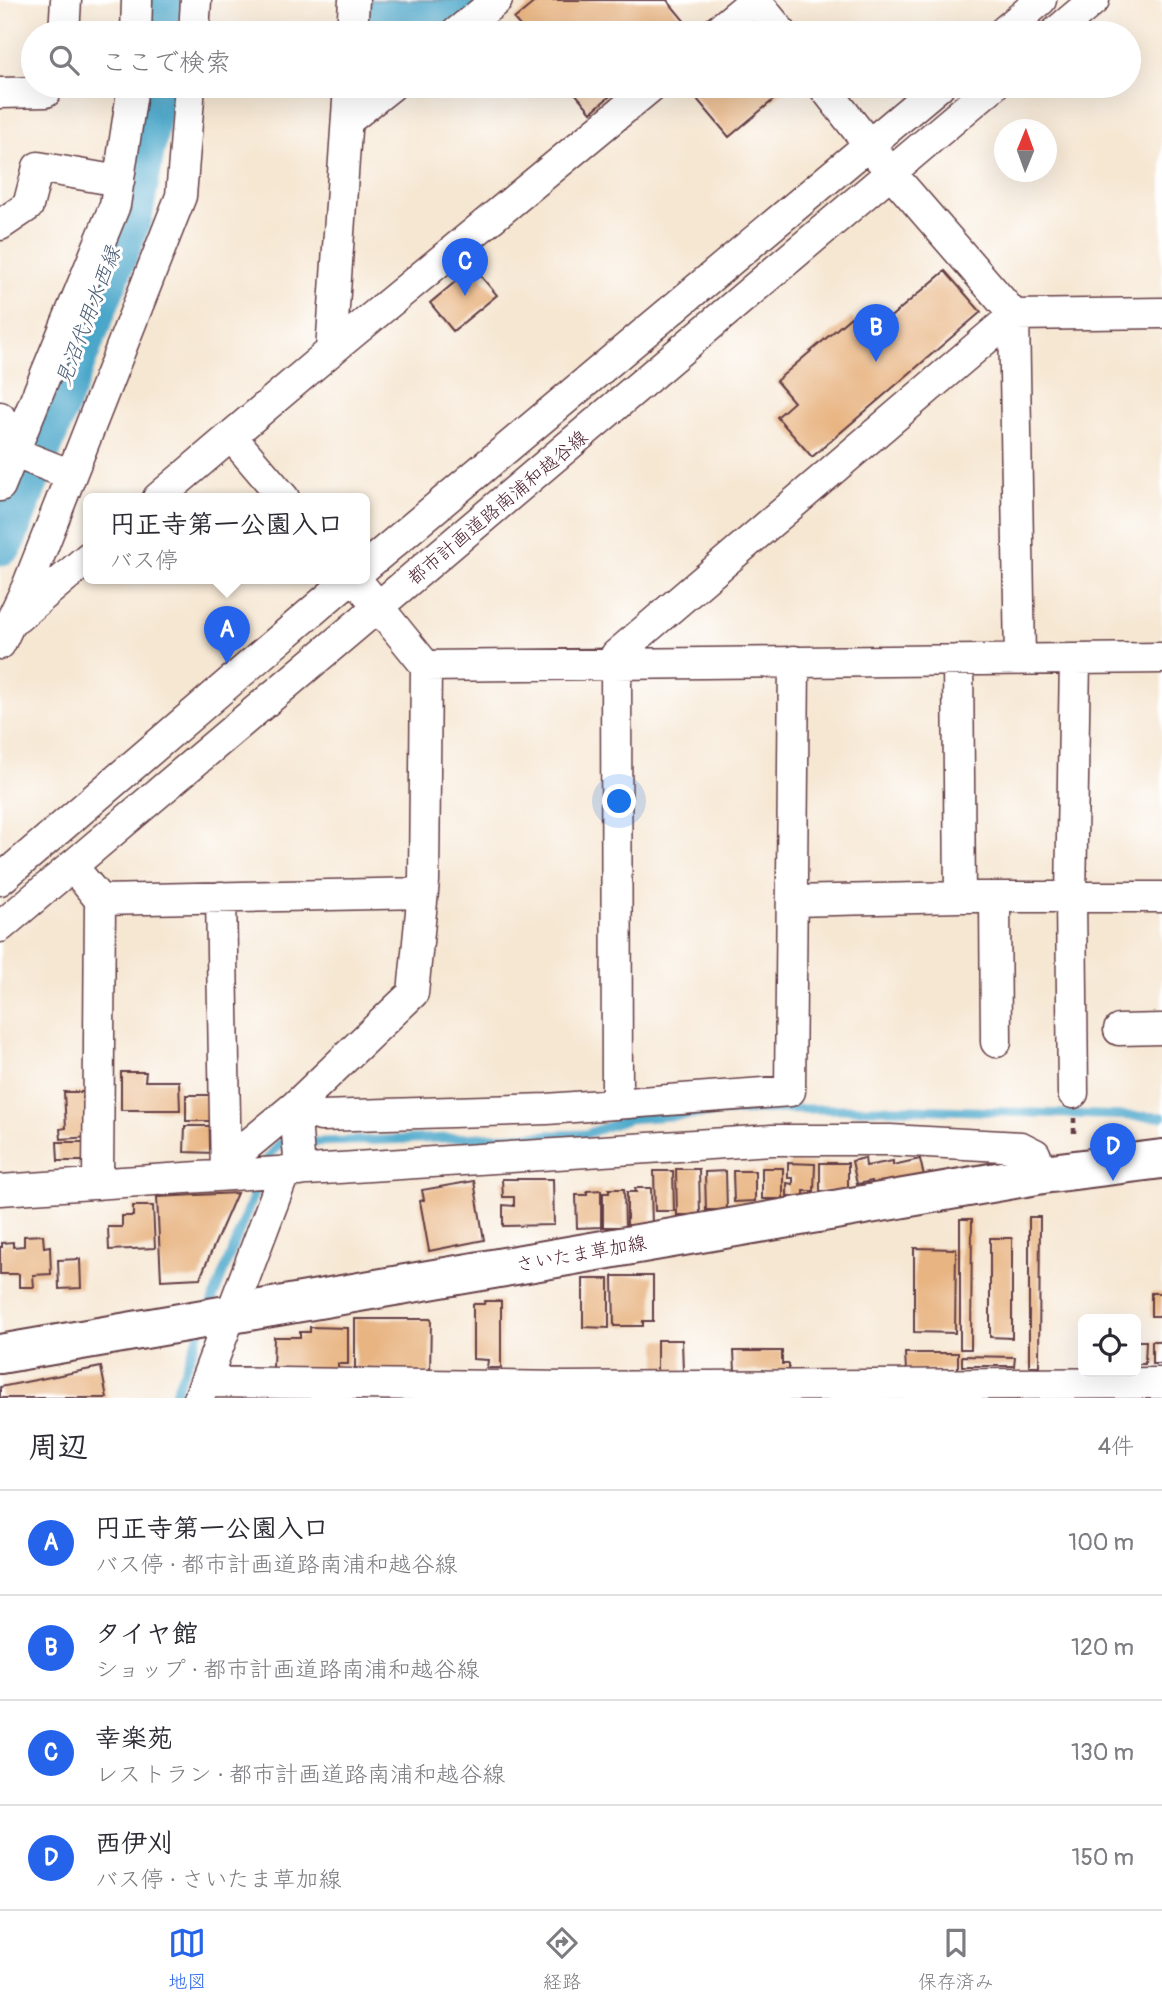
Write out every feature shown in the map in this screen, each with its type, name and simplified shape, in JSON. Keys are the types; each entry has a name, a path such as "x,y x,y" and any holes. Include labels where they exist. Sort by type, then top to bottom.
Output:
{"main road":[{"name":"さいたま草加線","path":"0,1354 1043,1174 1162,1159"}],"street":[{"path":"65,21 66,0"},
{"path":"136,21 137,0"},
{"path":"195,21 197,0"},
{"path":"353,21 354,0"},
{"path":"471,21 497,0"},
{"path":"730,21 755,0 772,21"},
{"path":"1016,21 1041,0"},
{"path":"1069,21 1094,0"},
{"path":"0,93 21,91"},
{"path":"0,486 115,205 131,98"},
{"path":"5,634 27,587 181,196 189,98"},
{"path":"331,351 348,98"},
{"path":"347,121 376,98"},
{"path":"164,493 637,98"},
{"path":"833,98 891,173 1014,315 1020,659"},
{"name":"都市計画道路南浦和越谷線","path":"370,562 925,98"},
{"name":"都市計画道路南浦和越谷線","path":"0,927 979,98"},
{"path":"0,225 28,206 38,167 119,181"},
{"path":"618,1104 616,655 1014,315 1162,313"},
{"path":"0,417 13,452 71,475"},
{"path":"231,436 280,493"},
{"path":"5,634 83,562"},
{"path":"0,880 346,584"},
{"path":"226,1169 413,993 422,893 426,666 358,584"},
{"path":"426,666 1162,657"},
{"path":"1073,1093 1070,897 1075,659"},
{"path":"958,660 960,897"},
{"path":"295,1106 321,1115 547,1109 790,1091 794,661"},
{"path":"73,867 100,900 98,1184"},
{"path":"100,900 422,893"},
{"path":"221,897 226,1169"},
{"path":"792,901 960,897 1162,897"},
{"path":"995,897 996,1042"},
{"path":"1119,1030 1162,1029"},
{"path":"295,1106 292,1171 212,1317 202,1390 564,1393 1075,1391 1162,1383"},
{"path":"0,1190 98,1184 226,1169 292,1171 772,1140 890,1140 1021,1147 1035,1154 1043,1174"}],"water":[{"path":"367,0 482,0 457,21 365,21"}],"building":[{"path":"537,0 667,0 684,21 516,21 514,19"},
{"path":"579,98 608,98 591,112"},
{"path":"696,98 776,98 729,137"},
{"path":"473,267 497,295 453,331 430,303"},
{"path":"945,271 981,312 812,457 777,417 794,402 776,381 851,317 868,336"},
{"path":"121,1072 146,1072 145,1081 179,1081 180,1110 121,1110"},
{"path":"64,1092 89,1092 90,1137 61,1139 60,1129 66,1128"},
{"path":"186,1095 210,1095 210,1121 186,1121"},
{"path":"185,1126 216,1126 215,1153 184,1152"},
{"path":"57,1142 91,1142 91,1161 58,1161"},
{"path":"865,1158 866,1166 893,1161 893,1165 920,1159 924,1176 873,1186 872,1181 857,1184 852,1161"},
{"path":"788,1163 815,1164 814,1191 804,1191 804,1196 787,1196 787,1183 793,1184 793,1178 788,1178"},
{"path":"820,1163 848,1163 848,1191 820,1191"},
{"path":"762,1168 783,1168 783,1199 762,1199"},
{"path":"676,1169 699,1169 700,1215 677,1215"},
{"path":"654,1171 673,1171 674,1211 655,1211"},
{"path":"726,1171 727,1210 706,1210 705,1172"},
{"path":"733,1171 755,1171 755,1201 734,1202"},
{"path":"502,1179 553,1179 554,1225 503,1226 503,1205 514,1206 514,1197 503,1197"},
{"path":"474,1181 484,1240 429,1251 420,1201 424,1200 422,1190"},
{"path":"635,1188 651,1188 652,1225 627,1225 627,1192 636,1192"},
{"path":"609,1189 624,1189 625,1227 603,1227 603,1193 609,1193"},
{"path":"601,1190 601,1227 577,1228 576,1195 587,1195 587,1191"},
{"path":"237,1193 200,1278 161,1280 157,1197"},
{"path":"133,1206 153,1206 155,1248 109,1250 108,1227 122,1227 122,1216 133,1216"},
{"path":"1029,1217 1040,1217 1039,1366 1029,1366"},
{"path":"960,1219 972,1219 971,1349 960,1349"},
{"path":"43,1235 44,1247 50,1246 51,1274 33,1275 34,1287 19,1287 19,1274 0,1274 2,1243 13,1242 13,1247 24,1246 24,1236"},
{"path":"990,1238 1012,1238 1012,1338 990,1337"},
{"path":"914,1248 956,1249 955,1333 914,1332"},
{"path":"80,1259 81,1288 59,1289 58,1260"},
{"path":"613,1276 653,1276 653,1321 643,1321 643,1326 614,1326"},
{"path":"583,1279 609,1279 609,1328 583,1327"},
{"path":"1151,1293 1162,1293 1162,1316 1151,1316"},
{"path":"485,1301 501,1301 501,1368 487,1368 488,1360 473,1359 473,1304 484,1304"},
{"path":"355,1319 431,1319 430,1374 375,1373 375,1369 355,1368"},
{"path":"310,1327 348,1328 348,1364 338,1364 338,1369 273,1368 274,1337 300,1337 300,1332 310,1332"},
{"path":"657,1340 682,1340 683,1372 657,1372"},
{"path":"1141,1341 1146,1341 1145,1364 1141,1364"},
{"path":"1152,1341 1162,1341 1162,1364 1152,1364"},
{"path":"734,1351 782,1351 782,1364 789,1364 789,1371 735,1371"},
{"path":"905,1353 958,1353 958,1370 906,1370"},
{"path":"962,1356 1015,1357 1014,1366 962,1366"},
{"path":"101,1367 107,1398 0,1398 0,1387"}],"waterway":[{"name":"見沼代用水西縁","path":"155,21 156,0"},
{"name":"見沼代用水西縁","path":"0,540 127,217 149,98"},
{"path":"209,1309 268,1158 280,1143 586,1134 629,1119 770,1109 912,1109 1162,1117"},
{"path":"173,1398 200,1332"}],"place":[{"name":"幸楽苑","path":"465,296"},
{"name":"タイヤ館","path":"876,362"},
{"name":"円正寺第一公園入口","path":"227,664"},
{"name":"西伊刈","path":"1113,1181"}]}
